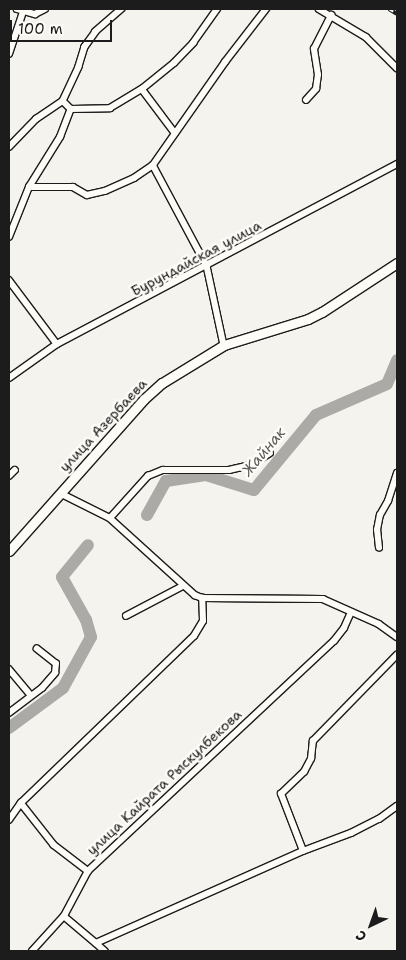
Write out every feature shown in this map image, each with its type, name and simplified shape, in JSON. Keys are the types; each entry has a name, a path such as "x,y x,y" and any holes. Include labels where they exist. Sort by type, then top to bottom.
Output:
{"main road":[{"name":"улица Азербаева","path":"9,551 144,399 162,383 224,345 308,319 397,263"}],"street":[{"path":"9,54 20,10 34,14 45,9"},
{"path":"9,147 36,119 63,101 79,68 85,47 96,32 122,9"},
{"path":"63,101 71,109 110,108 142,89 174,63 193,42 217,9"},
{"path":"29,187 73,187 87,195 104,191 134,178 153,165 266,9"},
{"path":"320,9 366,37 397,68"},
{"path":"306,100 316,89 318,75 314,49 331,15"},
{"path":"142,89 175,133"},
{"path":"9,237 29,187 60,137 71,109"},
{"name":"Бурундайская улица","path":"9,378 57,344 397,164"},
{"path":"153,165 207,266 224,345"},
{"path":"9,280 57,344"},
{"path":"110,518 126,503 135,489 148,476 155,473 163,470 229,470 252,465 270,454"},
{"path":"9,476 15,470"},
{"path":"379,548 378,530 380,515 388,501 397,474"},
{"path":"60,493 110,518 183,586 202,598 323,599 379,624 397,637"},
{"path":"126,616 183,586"},
{"path":"9,820 21,803 194,636 203,621 202,598"},
{"name":"улица Кайрата Рыскулбекова","path":"21,803 54,844 88,871 334,641 351,612"},
{"path":"9,713 56,673 58,667 37,649"},
{"path":"303,851 281,794 304,772 311,759 313,741 397,655"},
{"path":"9,668 31,695"},
{"path":"96,943 303,851 351,833 379,819 397,806"},
{"path":"32,951 64,916 88,871"},
{"path":"64,916 105,951"}],"waterway":[{"name":"Жайнак","path":"147,515 166,481 206,475 254,490 316,415 387,384 397,360"},
{"name":"Жайнак","path":"9,728 63,688 91,637 86,620 62,577 88,545"}],"railway":[{"path":"389,9 397,14"}]}
